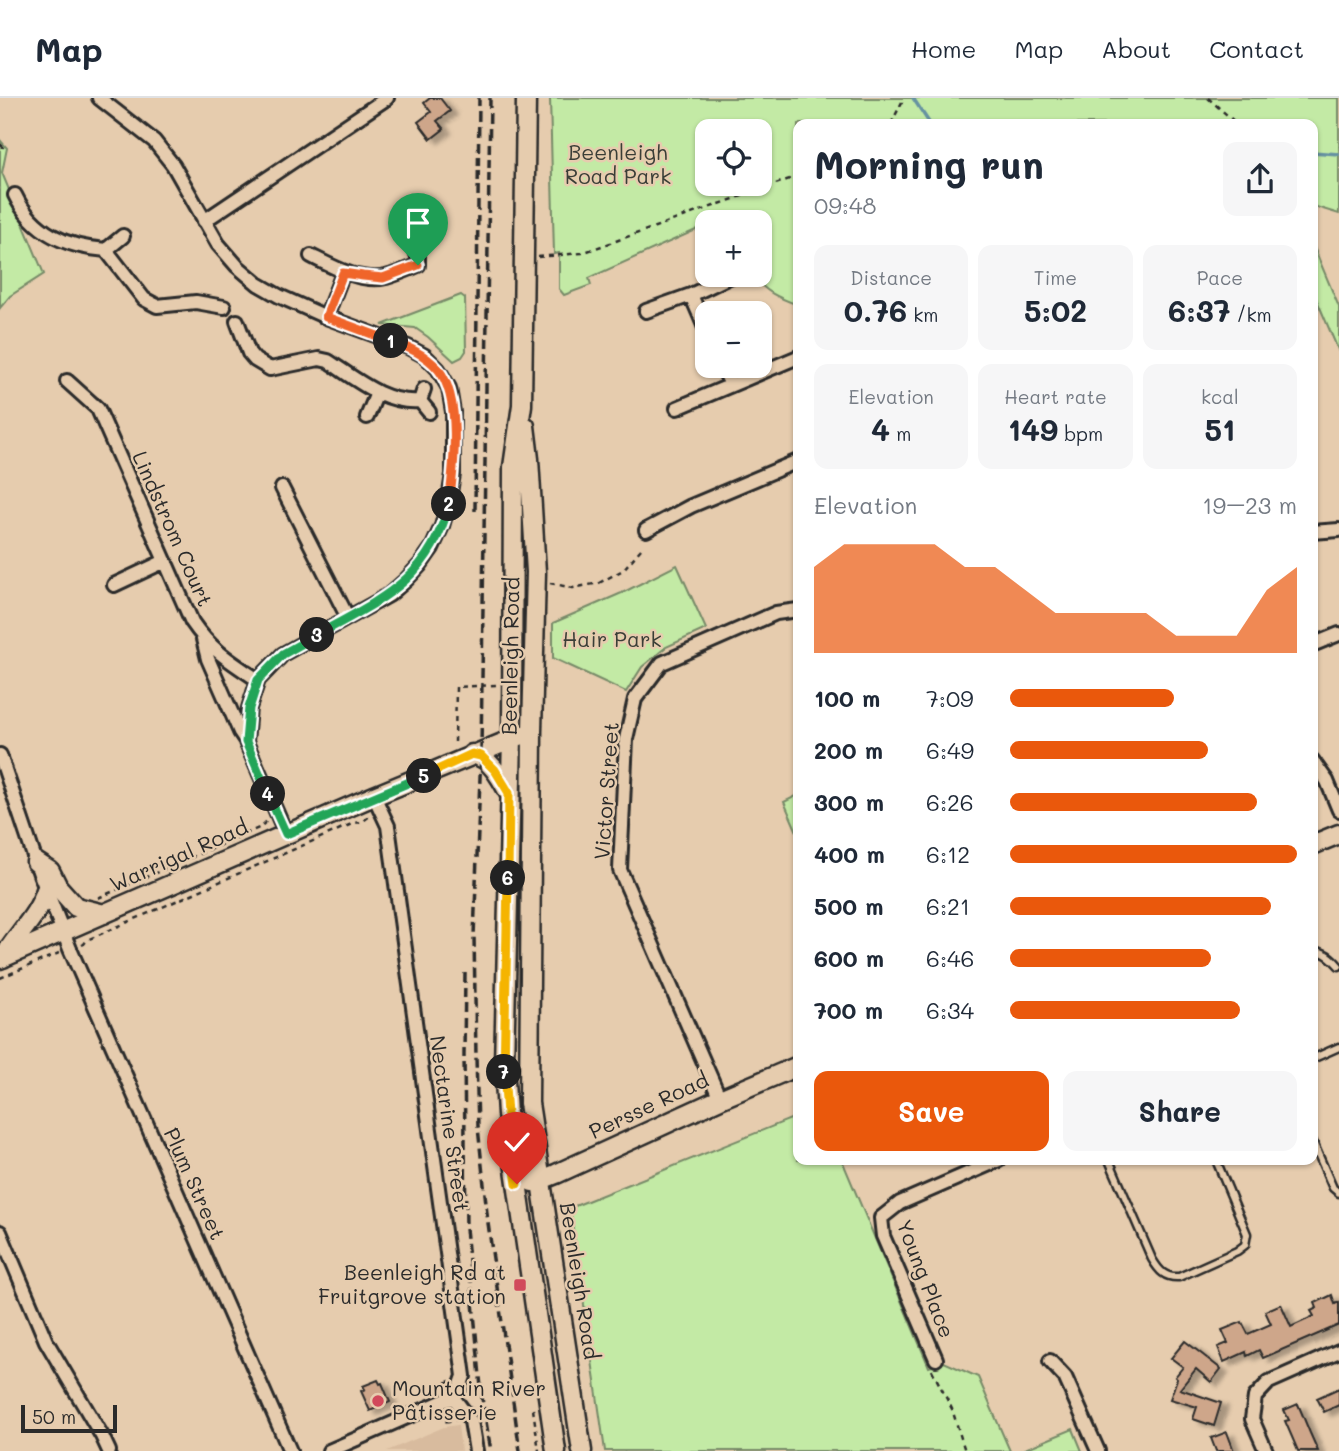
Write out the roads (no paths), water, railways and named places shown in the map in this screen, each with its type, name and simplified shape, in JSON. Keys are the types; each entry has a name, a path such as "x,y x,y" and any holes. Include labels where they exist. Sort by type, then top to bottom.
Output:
{"main road":[{"name":"Beenleigh Road","path":"526,98 522,405 513,467 512,738 504,1064 507,1114 556,1451"},
{"name":"Beenleigh Road","path":"522,405 530,459 536,572 529,1103 582,1451"},
{"name":"Warrigal Road","path":"1,958 286,834 377,804 472,754 532,731"},
{"path":"472,754 481,756 495,770 509,793"},
{"path":"1318,843 1339,834"},
{"path":"36,862 50,870 58,887 76,907 104,914"},
{"path":"1,958 38,910 47,890"},
{"name":"Persse Road","path":"517,1184 541,1180 793,1068"}],"street":[{"path":"99,98 154,141 173,165 218,244 258,284 326,317 425,356 438,369 449,388 453,412 453,474 448,505 432,548 420,565 389,595 283,654 258,680 249,708 246,742"},
{"path":"204,221 387,98"},
{"path":"15,195 31,221 70,244 85,249 106,250 123,236"},
{"path":"311,256 343,273 383,278 418,265 409,227"},
{"path":"106,250 144,299 157,306 196,302 224,307"},
{"path":"326,317 343,273"},
{"path":"646,311 708,287"},
{"path":"691,295 695,304"},
{"path":"237,321 249,353 255,360 271,369 319,359 328,361 377,393 406,402 422,395 429,412"},
{"path":"677,408 793,359"},
{"path":"728,378 731,385"},
{"name":"Lindstrom Court","path":"67,382 98,409 192,622 217,652 258,680"},
{"path":"367,417 377,393"},
{"path":"646,530 691,506 793,463"},
{"path":"282,488 348,618"},
{"path":"661,523 664,509"},
{"path":"1318,532 1339,530"},
{"path":"114,585 165,561"},
{"name":"Victor Street","path":"720,1099 620,870 626,739 635,699 662,663 776,613 793,611"},
{"path":"1318,643 1339,634"},
{"path":"203,638 208,659 286,834"},
{"name":"Plum Street","path":"0,755 62,932 290,1451"},
{"path":"1318,768 1327,781 1339,810"},
{"name":"Nectarine Street","path":"377,804 388,826 464,1376 460,1390 453,1397"},
{"name":"Young Place","path":"936,1359 883,1236 881,1217 900,1203 987,1165"},
{"path":"0,1232 46,1341 109,1451"},
{"path":"1266,1451 1252,1419 1255,1397 1269,1382 1339,1351"},
{"path":"1050,1361 1065,1377 1098,1451"},
{"path":"329,1451 453,1397 471,1421 476,1451"}],"lane":[{"path":"1318,951 1331,956 1339,966"},
{"path":"1318,1056 1339,1047"},
{"path":"1318,1154 1333,1188 1339,1193"},
{"path":"1112,1165 1157,1268 1163,1274 1179,1277 1245,1245 1247,1234 1218,1165"}],"waterway":[{"path":"913,98 927,119"},
{"path":"1318,152 1339,154"}],"railway":[{"path":"475,511 479,98"},
{"path":"490,98 481,751 474,936 476,1057 478,1127 488,1223 520,1451"},
{"path":"465,973 466,1228 482,1398 491,1451"}],"place":[{"name":"Beenleigh Rd at Fruitgrove station","path":"520,1285"},
{"name":"Mountain River Pâtisserie","path":"378,1401"}],"park label":[{"name":"Beenleigh Road Park","path":"618,165"},
{"name":"Hair Park","path":"612,640"}]}
